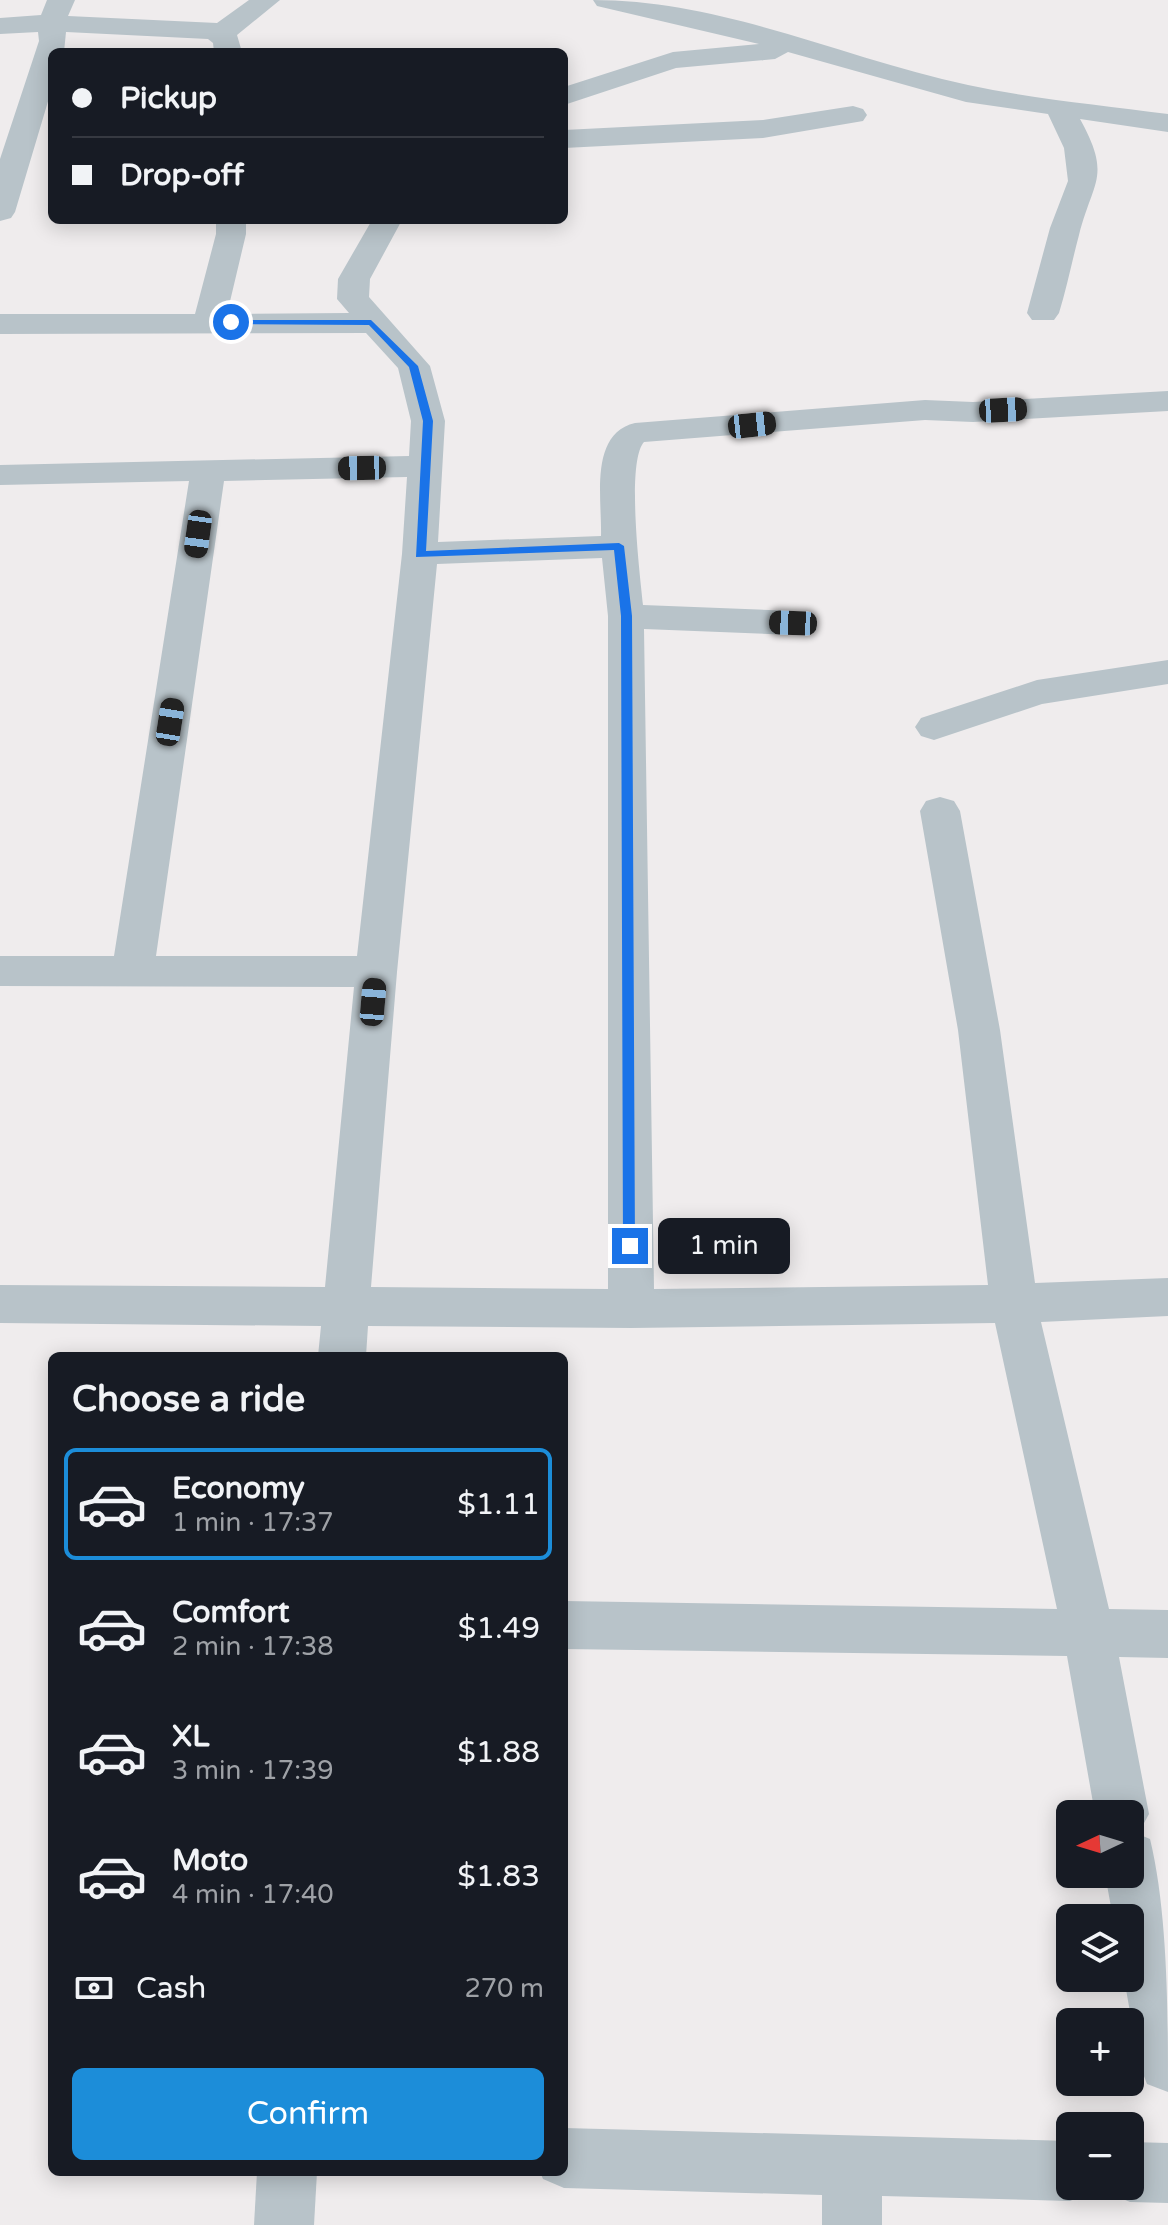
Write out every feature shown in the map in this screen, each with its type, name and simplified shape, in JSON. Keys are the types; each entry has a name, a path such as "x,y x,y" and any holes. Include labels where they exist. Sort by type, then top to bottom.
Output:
{"street":[{"path":"0,26 56,12 225,43 266,0"},
{"path":"607,0 715,23 966,93 1168,123"},
{"path":"51,48 56,12"},
{"path":"568,95 673,60 804,49"},
{"path":"0,212 24,125 48,61"},
{"path":"1043,313 1054,284 1064,231 1081,191 1083,159 1076,136 1060,109"},
{"path":"568,139 763,129 853,115"},
{"path":"209,323 231,224"},
{"path":"342,1352 376,972 420,554 428,421 414,366 371,323 353,299 354,279 385,224"},
{"path":"0,324 371,323"},
{"path":"631,1309 626,616 619,546 619,467 624,441 635,433 925,410 973,412 1168,401"},
{"path":"0,475 424,466"},
{"path":"133,971 208,472"},
{"path":"420,554 619,546"},
{"path":"626,616 793,623"},
{"path":"934,727 1037,692 1168,672"},
{"path":"940,811 979,1030 1014,1305 1089,1635 1119,1800"},
{"path":"0,971 376,972"},
{"path":"0,1304 346,1304 631,1309 1014,1305 1168,1297"},
{"path":"568,1625 1168,1634"},
{"path":"1136,1888 1168,2063"},
{"path":"568,2159 852,2196 1056,2173"},
{"path":"1144,2172 1168,2173"},
{"path":"284,2225 287,2176"}],"route":[{"path":"231,322 371,323 396,344 414,366 428,421 420,554 619,546 626,616 630,1246"}]}
